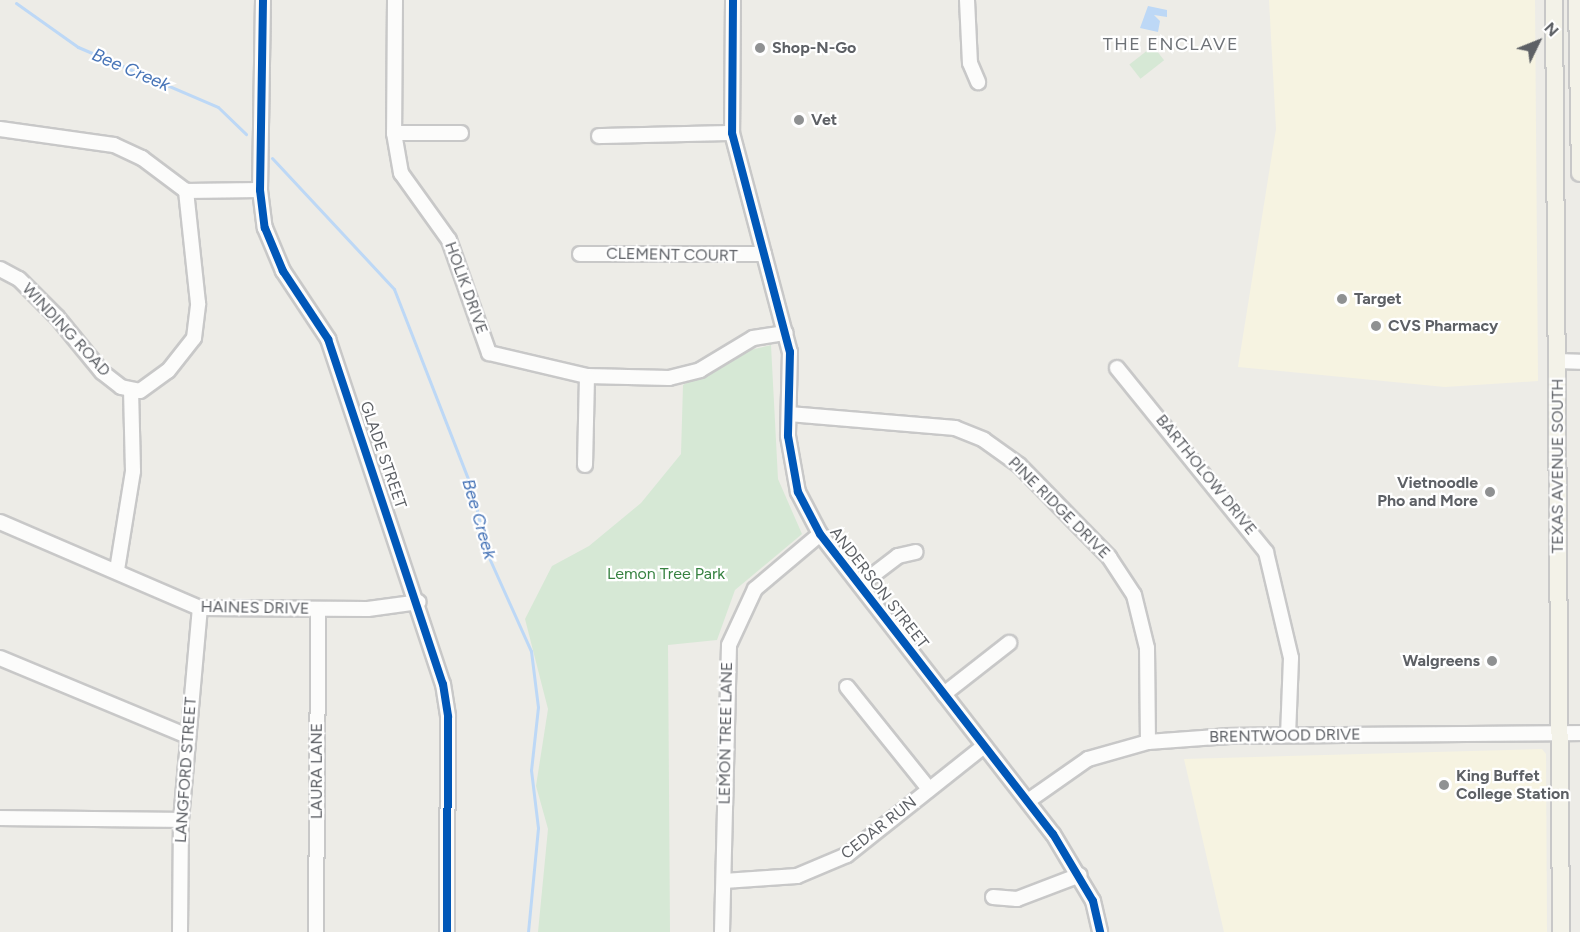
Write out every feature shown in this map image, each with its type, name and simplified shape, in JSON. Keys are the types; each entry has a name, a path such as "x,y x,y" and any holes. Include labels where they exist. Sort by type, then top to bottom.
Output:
{"main road":[{"name":"TEXAS AVENUE SOUTH","path":"1554,0 1561,932"},
{"path":"1577,0 1580,173"}],"street":[{"name":"GLADE STREET","path":"263,0 260,190 269,242 328,339 419,602 448,717 447,932"},
{"name":"HOLIK DRIVE","path":"395,0 394,133 401,173 449,240 489,353 587,376 682,376 753,338 786,333"},
{"name":"ANDERSON STREET","path":"733,0 732,133 786,333 790,465 806,513 1028,801 1080,875 1100,932"},
{"path":"967,0 970,63 978,82"},
{"path":"0,129 114,146 142,158 186,191 260,190"},
{"path":"394,133 461,133"},
{"path":"599,136 732,133"},
{"path":"117,570 133,471 131,391 168,371 194,338 198,303 186,191"},
{"name":"CLEMENT COURT","path":"580,254 764,254"},
{"name":"WINDING ROAD","path":"0,269 19,279 57,317 102,372 131,391"},
{"path":"1557,361 1580,362"},
{"name":"BARTHOLOW DRIVE","path":"1117,368 1266,552 1291,658 1288,735"},
{"path":"585,465 587,376"},
{"name":"PINE RIDGE DRIVE","path":"789,414 955,428 984,440 1018,465 1109,557 1134,595 1147,648 1148,742"},
{"name":"HAINES DRIVE","path":"0,522 117,570 200,608 318,609 419,602"},
{"name":"LEMON TREE LANE","path":"722,932 729,645 754,589 820,534"},
{"path":"860,585 898,556 916,552"},
{"name":"LANGFORD STREET","path":"180,932 181,820 200,608"},
{"name":"LAURA LANE","path":"316,932 318,609"},
{"path":"944,694 1009,643"},
{"path":"0,658 187,736"},
{"path":"847,687 929,789"},
{"name":"BRENTWOOD DRIVE","path":"1028,801 1088,759 1148,742 1288,735 1580,733"},
{"name":"CEDAR RUN","path":"724,881 781,879 830,864 863,844 984,746"},
{"path":"0,818 181,820"},
{"path":"993,897 1017,898 1080,875"}],"shaded area":[{"path":"1269,0 1535,0 1538,381 1445,387 1238,367 1276,129"},
{"path":"1542,749 1546,754 1547,932 1224,932 1184,759"}],"green space":[{"path":"1153,46 1164,60 1140,79 1129,64"},
{"name":"Lemon Tree Park","path":"771,345 778,479 802,534 735,590 717,640 668,645 670,932 538,932 548,829 536,786 548,709 525,619 552,566 589,546 641,503 681,454 683,385 742,352"}],"water":[{"path":"1148,6 1167,10 1167,17 1154,15 1160,21 1158,32 1140,28"}],"waterway":[{"name":"Bee Creek","path":"16,3 78,47 218,107 246,134"},
{"name":"Bee Creek","path":"272,158 394,289 473,492 486,551 531,651 538,707 531,770 538,828 528,932"}],"cycle path":[{"path":"263,0 260,190 265,228 283,271 328,339 443,684 448,717 447,932"},
{"path":"733,0 732,133 790,352 788,436 798,492 820,534 1053,834 1093,901 1100,932"}],"place":[{"name":"Shop-N-Go","path":"760,48"},
{"name":"Vet","path":"799,120"},
{"name":"Target","path":"1342,299"},
{"name":"CVS Pharmacy","path":"1376,326"},
{"name":"Vietnoodle Pho and More","path":"1490,492"},
{"name":"Walgreens","path":"1492,661"},
{"name":"King Buffet College Station","path":"1444,785"}],"district":[{"name":"THE ENCLAVE","path":"1171,44"}]}
